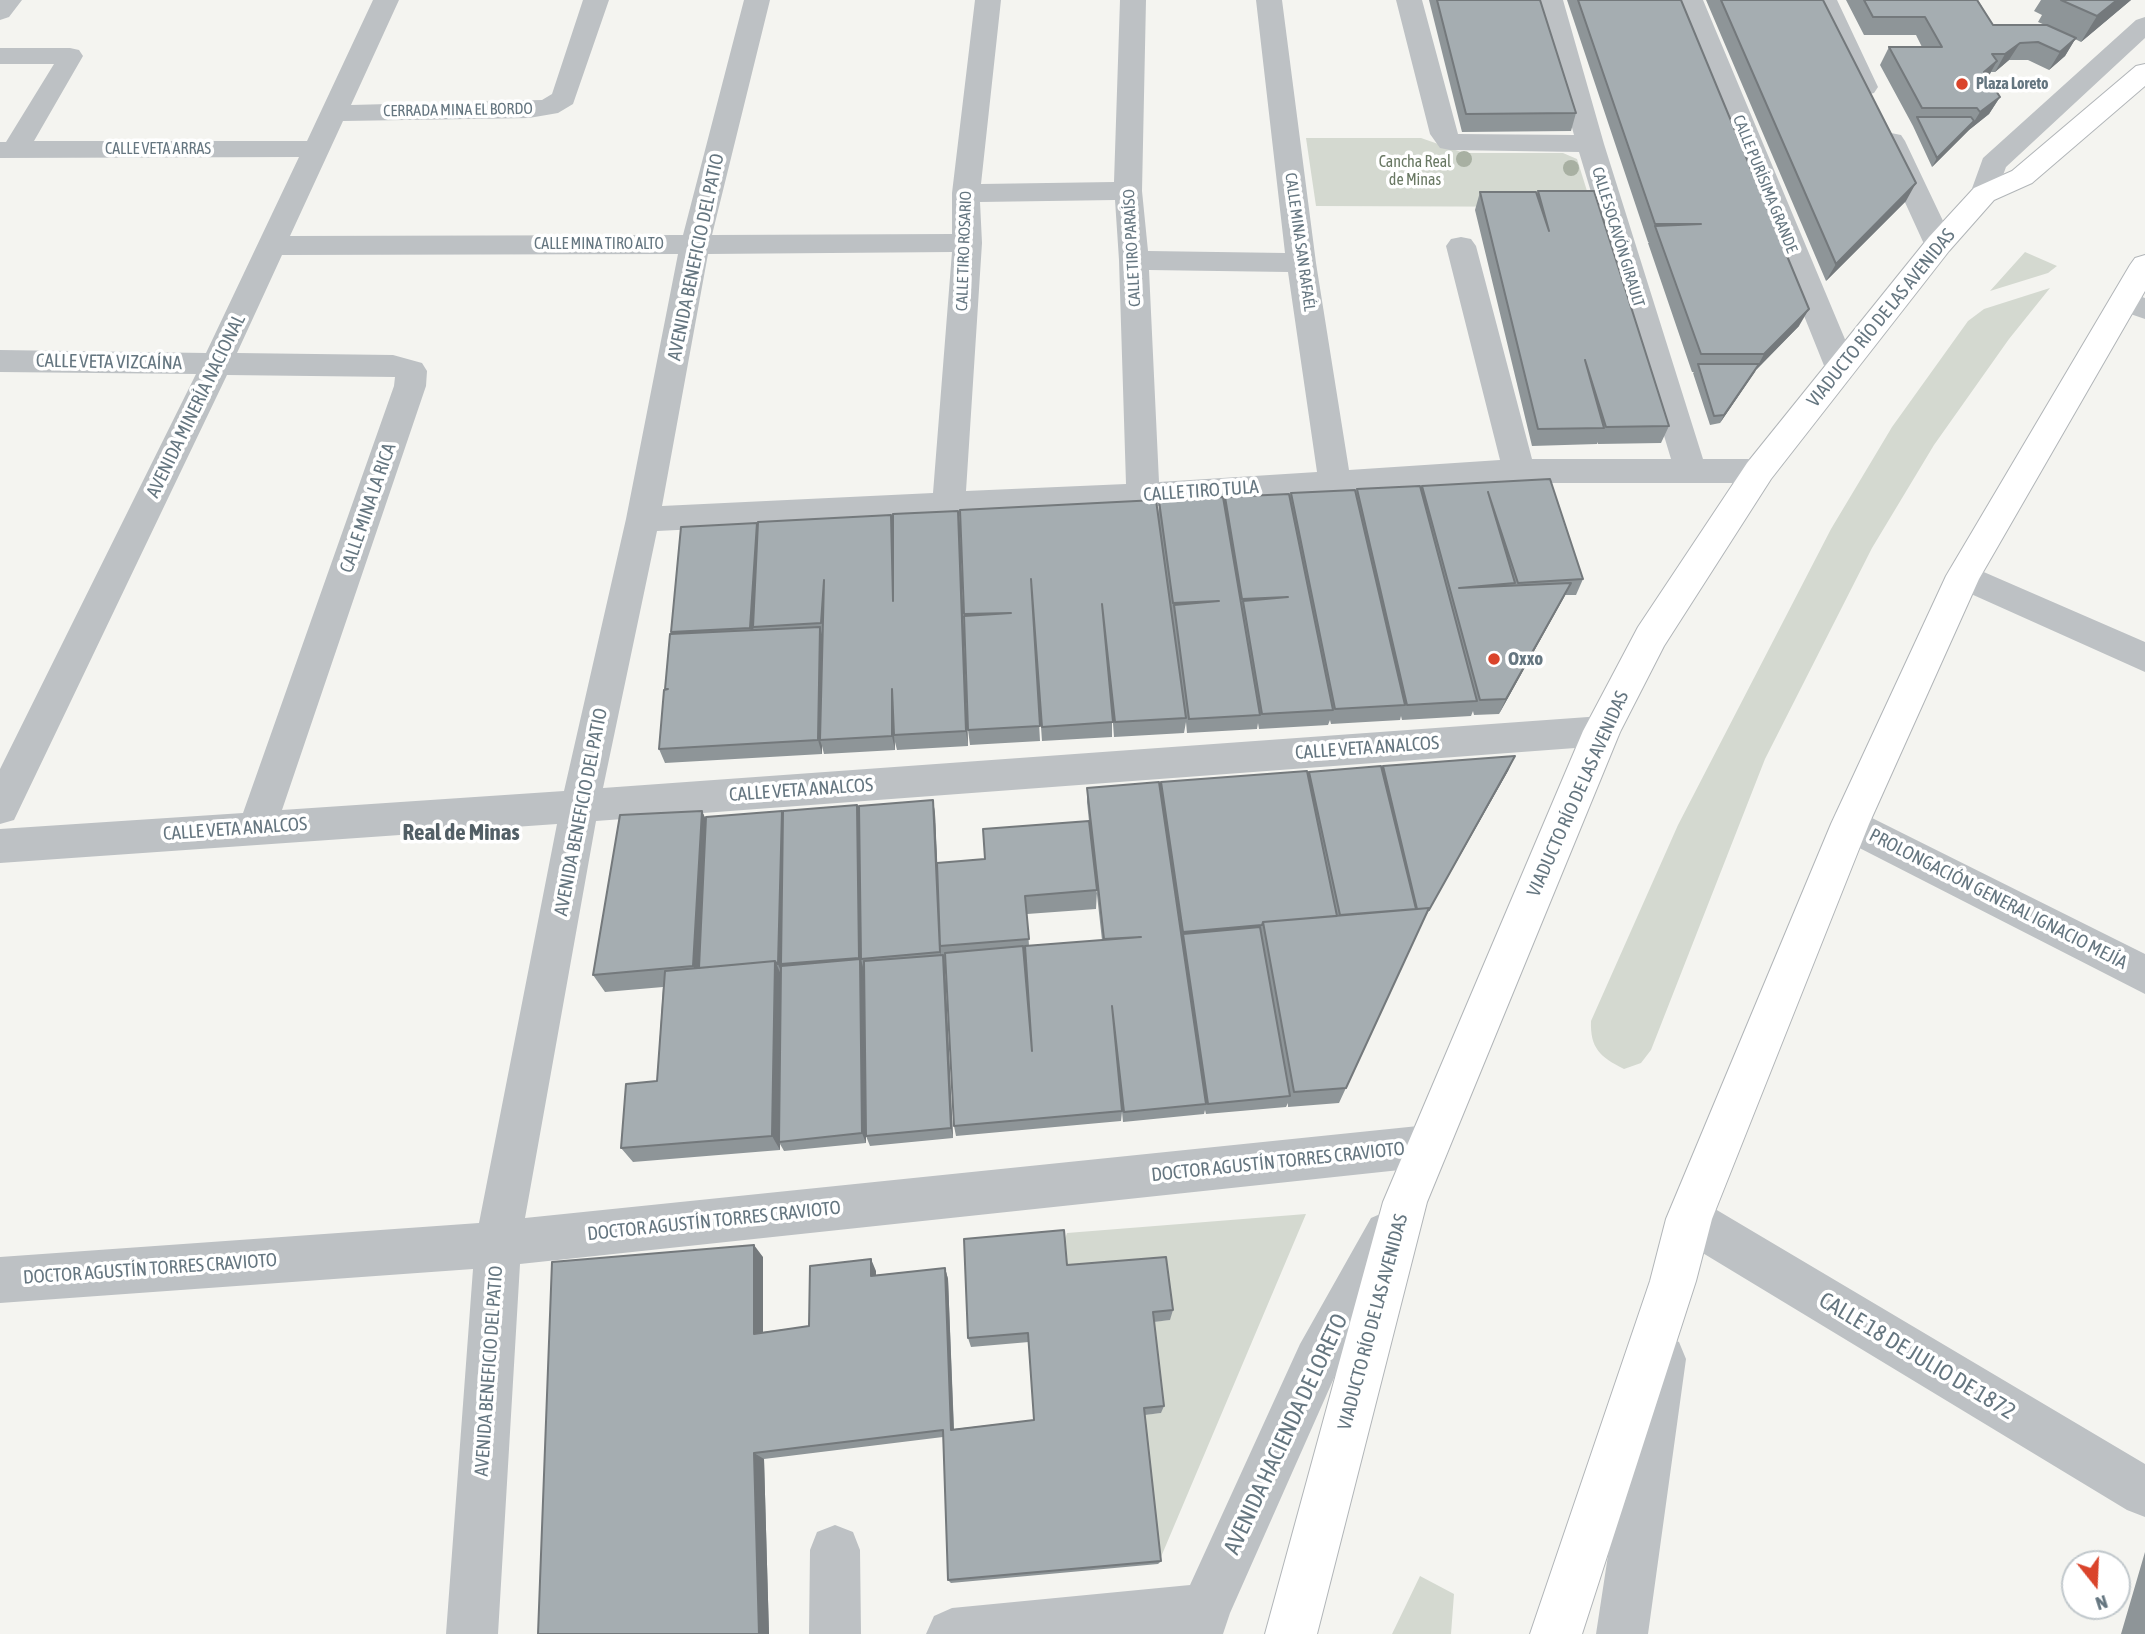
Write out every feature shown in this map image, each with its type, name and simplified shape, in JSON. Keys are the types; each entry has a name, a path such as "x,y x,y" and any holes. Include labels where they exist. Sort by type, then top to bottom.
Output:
{"main road":[{"name":"VIADUCTO RÍO DE LAS AVENIDAS","path":"1291,1634 1405,1202 1602,731 1651,637 1759,471 1939,244 1984,194 2022,177 2145,72"},
{"path":"1556,1634 1673,1281 1689,1219 1850,824 1963,576 2135,305 2145,267"}],"street":[{"path":"0,12 9,0"},
{"name":"AVENIDA MINERÍA NACIONAL","path":"0,808 273,246 315,149 386,0"},
{"name":"CERRADA MINA EL BORDO","path":"332,113 529,110 549,107 564,98 596,0"},
{"name":"AVENIDA BENEFICIO DEL PATIO","path":"472,1634 498,1244 580,806 643,519 695,243 757,0"},
{"name":"CALLE TIRO ROSARIO","path":"949,503 967,243 966,193 988,0"},
{"name":"CALLE TIRO PARAÍSO","path":"1133,0 1128,191 1134,260 1143,495"},
{"name":"CALLE MINA SAN RAFAÉL","path":"1269,0 1301,263 1335,483"},
{"path":"1409,0 1444,134 1450,142 1590,144"},
{"name":"CALLE SOCAVÓN GIRAULT","path":"1550,0 1590,144 1691,472"},
{"name":"CALLE PURÍSIMA GRANDE","path":"1690,0 1841,368"},
{"path":"1824,0 1939,244"},
{"path":"1984,194 1993,164 2078,83 2145,25"},
{"path":"0,55 69,56 67,65 7,150"},
{"name":"CALLE VETA ARRAS","path":"7,150 315,149"},
{"path":"966,193 1128,191"},
{"name":"CALLE MINA TIRO ALTO","path":"273,246 967,243"},
{"path":"1461,246 1519,471"},
{"path":"1134,260 1301,263"},
{"name":"CALLE VETA VIZCAÍNA","path":"0,361 217,363"},
{"name":"CALLE MINA LA RICA","path":"217,363 393,366 411,371 410,386 257,827"},
{"name":"CALLE TIRO TULA","path":"643,519 1143,495 1519,471 1759,471"},
{"path":"1963,576 2145,658"},
{"name":"CALLE VETA ANALCOS","path":"0,846 1602,731"},
{"name":"PROLONGACIÓN GENERAL IGNACIO MEJÍA","path":"1850,824 2145,975"},
{"name":"DOCTOR AGUSTÍN TORRES CRAVIOTO","path":"0,1280 498,1244 1427,1146"},
{"name":"AVENIDA HACIENDA DE LORETO","path":"1201,1621 1317,1361 1405,1202"},
{"name":"CALLE 18 DE JULIO DE 1872","path":"1689,1219 2145,1492"},
{"path":"1622,1634 1673,1281"},
{"path":"835,1550 835,1634"},
{"path":"952,1634 1201,1621"}],"green space":[{"name":"Cancha Real de Minas","path":"1306,138 1421,138 1464,153 1563,153 1577,159 1592,207 1316,206"},
{"path":"2025,252 2057,266 2048,273 1990,291"},
{"path":"2050,288 2009,339 1934,445 1872,548 1765,759 1651,1050 1641,1063 1624,1069 1616,1065 1598,1051 1592,1038 1591,1021 1678,825 1831,529 1892,427 1968,321 1984,309"},
{"path":"1306,1214 1158,1564 1142,1415 1161,1413 1151,1322 1169,1320 1067,1277 1064,1242 1067,1233"},
{"path":"1420,1576 1454,1594 1451,1634 1392,1634"}],"building":[{"path":"1437,0 1540,0 1576,113 1466,114"},
{"path":"1578,0 1681,0 1809,309 1764,354 1701,354 1655,226 1701,224 1655,224"},
{"path":"1721,0 1823,0 1916,183 1836,264"},
{"path":"1864,0 1977,0 1993,25 2047,25 2076,38 2060,52 2038,42 2020,43 2005,54 1992,54 1997,61 1984,72 2000,97 1980,112 1977,108 1922,108 1889,47 1942,47 1925,17 1873,17"},
{"path":"2061,0 2117,0 2097,16"},
{"path":"1917,117 1971,117 1974,121 1937,158"},
{"path":"1538,191 1594,191 1669,426 1606,427 1585,360 1604,428 1538,429 1480,192 1536,192 1549,231"},
{"path":"1698,364 1759,364 1724,415 1714,416"},
{"path":"1550,479 1583,579 1518,583 1488,492 1515,583 1459,588 1571,583 1506,699 1480,700 1422,486"},
{"path":"1420,486 1477,701 1407,705 1357,489"},
{"path":"1355,490 1405,705 1335,709 1291,493"},
{"path":"1289,494 1333,710 1262,714 1243,601 1288,597 1242,599 1225,497"},
{"path":"1223,497 1260,715 1189,719 1174,605 1219,601 1173,603 1159,501"},
{"path":"1156,500 1186,718 1115,722 1102,604 1113,722 1042,727 1031,579 1040,726 968,730 964,616 1011,613 964,614 960,510"},
{"path":"958,511 966,731 894,735 892,689 892,736 820,740 824,580 821,623 753,627 758,522 891,515 893,601 893,514"},
{"path":"757,523 750,628 671,632 681,527"},
{"path":"820,627 818,740 659,749 664,690 668,689 665,689 670,634"},
{"path":"1515,756 1429,910 1417,909 1383,766"},
{"path":"1381,766 1416,909 1340,915 1309,772"},
{"path":"1307,771 1337,916 1183,932 1161,782"},
{"path":"1159,782 1206,1104 1124,1112 1112,1006 1122,1111 954,1126 945,953 1023,946 1032,1051 1025,946 1141,937 1104,939 1087,788"},
{"path":"933,800 940,952 861,959 859,806"},
{"path":"857,805 859,958 781,964 783,811"},
{"path":"702,811 693,966 593,975 620,815"},
{"path":"782,811 778,964 775,961 699,968 706,817"},
{"path":"1089,821 1097,890 1025,896 1029,939 940,946 937,863 985,859 983,829"},
{"path":"1429,908 1346,1088 1294,1092 1263,922"},
{"path":"1260,927 1290,1096 1208,1104 1183,934"},
{"path":"943,955 951,1128 866,1136 864,961"},
{"path":"860,959 862,1133 779,1142 781,966"},
{"path":"775,961 772,1136 621,1148 626,1084 657,1081 665,971"},
{"path":"1064,1230 1067,1265 1166,1257 1173,1310 1153,1312 1164,1406 1144,1408 1161,1561 948,1580 943,1430 754,1453 759,1634 538,1634 552,1262 754,1245 754,1334 809,1326 810,1266 871,1259 871,1276 945,1268 951,1430 1034,1420 1028,1333 968,1338 964,1239"}],"place":[{"name":"Plaza Loreto","path":"1962,84"},
{"name":"Oxxo","path":"1494,659"}],"district":[{"name":"Real de Minas","path":"461,833"}]}
